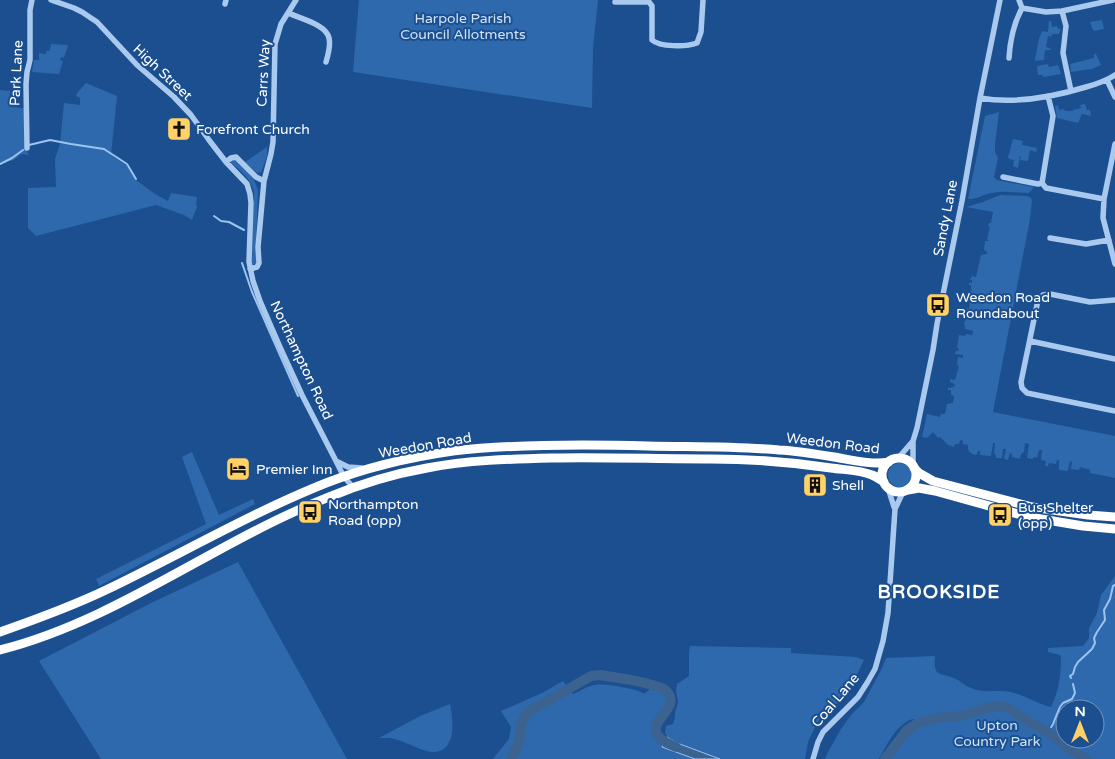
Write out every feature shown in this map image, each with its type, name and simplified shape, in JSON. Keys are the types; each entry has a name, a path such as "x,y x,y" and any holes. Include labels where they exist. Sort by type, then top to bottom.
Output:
{"highway":[{"name":"Weedon Road","path":"0,632 67,608 106,591 271,507 329,482 371,469 434,454 492,448 569,444 771,450 830,456 863,462 881,463 892,461"},
{"name":"Weedon Road","path":"0,650 46,636 84,621 313,503 353,488 424,468 504,459 737,459 867,473 875,476 886,485"},
{"path":"1115,517 1088,516 1032,507 933,481 919,473 903,459 892,461 886,465 883,471 886,485 895,492 919,488 1030,517 1083,526 1115,529"},
{"path":"905,491 914,484 916,472 914,467"}],"street":[{"name":"Park Lane","path":"27,148 26,84 30,60 30,10 32,0"},
{"name":"High Street","path":"50,0 74,8 97,22 137,65 174,97 226,162 247,184 250,194 250,269"},
{"name":"Carrs Way","path":"250,269 257,267 260,263 258,247 264,181 273,142 275,44 282,24 296,0"},
{"path":"615,2 649,2 652,6 652,40 661,45 691,45 697,43 701,32 702,0"},
{"name":"Sandy Lane","path":"913,441 933,350 1000,0"},
{"path":"1009,58 1013,30 1022,8 1019,0"},
{"path":"1022,8 1046,12 1062,11 1091,2 1113,0"},
{"path":"1062,11 1066,26 1062,53 1071,91"},
{"path":"289,13 297,18 319,25 326,32 329,43 326,62"},
{"path":"980,98 1003,101 1048,96 1107,80 1115,75"},
{"path":"1107,80 1115,98"},
{"path":"1048,96 1053,116 1042,183 1046,188 1104,199"},
{"path":"1115,144 1104,199 1103,218 1115,262"},
{"path":"226,162 236,157 256,177 264,181"},
{"path":"1003,177 1038,184 1042,183"},
{"path":"1050,238 1086,244 1108,240"},
{"name":"Northampton Road","path":"250,269 260,301 302,394 344,478 353,488"},
{"path":"1115,300 1090,302 1050,294 1043,295 1038,300 1021,382 1022,388 1027,393 1115,410"},
{"path":"1030,341 1115,359"},
{"path":"892,461 900,456 913,441"},
{"path":"913,441 914,467"},
{"path":"329,482 334,474 337,463 348,467 371,469"},
{"name":"Coal Lane","path":"813,759 823,732 858,697 867,684 875,669 883,641 888,613 895,509 886,485"},
{"name":"Coal Lane","path":"895,509 905,491"}],"green space":[{"name":"Harpole Parish Council Allotments","path":"359,0 598,0 593,48 592,108 353,72"},
{"path":"1102,20 1104,29 1094,31 1090,22"},
{"path":"1049,21 1051,21 1052,27 1057,26 1058,29 1061,28 1059,34 1052,34 1051,37 1048,36 1046,47 1051,50 1045,50 1044,60 1035,61 1039,39 1042,31 1048,32"},
{"path":"51,44 68,45 64,58 61,57 60,60 63,61 59,74 32,72 34,60 39,60 39,53 46,54 46,51 50,50"},
{"path":"1094,54 1096,54 1101,65 1092,69 1071,72 1070,64 1094,58"},
{"path":"1048,64 1049,67 1058,65 1061,74 1043,77 1043,75 1038,75 1037,66"},
{"path":"86,83 117,96 111,155 126,165 136,180 168,201 171,193 197,197 197,207 192,220 184,215 156,205 36,236 28,228 28,188 56,187 55,159 60,144 64,103 80,105 80,98 76,96"},
{"path":"0,90 10,91 9,107 24,108 24,146 29,155 21,154 14,160 0,164"},
{"path":"1085,104 1087,110 1090,110 1091,116 1082,114 1078,123 1057,118 1055,106 1058,105 1059,110 1073,111 1081,108 1080,105"},
{"path":"999,112 995,144 995,152 998,158 994,177 997,180 1034,187 1029,193 996,192 968,199 985,116"},
{"path":"1013,139 1023,141 1022,145 1037,148 1036,152 1030,150 1028,161 1020,160 1020,156 1018,168 1013,166 1014,160 1008,157"},
{"path":"267,147 267,156 262,170 257,173 245,162"},
{"path":"232,160 236,160 246,170 254,180 258,190 256,262 254,265 252,263 253,187 242,172 231,163"},
{"path":"1000,195 1027,196 1032,200 993,412 1115,436 1115,478 1090,473 1090,470 1080,467 1079,470 1071,469 1072,462 1070,461 1067,471 1059,470 1059,460 1057,460 1056,464 1049,463 1048,466 1045,466 1046,461 1041,460 1042,450 1039,450 1037,458 1027,458 1029,444 1025,443 1024,452 1021,454 1020,459 1012,457 1010,453 1008,460 1004,459 1006,449 1003,449 1002,458 996,458 994,453 995,443 993,443 991,456 980,455 980,451 978,451 977,455 971,454 968,450 968,445 963,444 963,441 960,440 959,444 955,444 954,447 948,445 940,437 938,438 933,432 927,438 922,437 927,414 940,417 941,414 945,414 947,404 953,403 954,396 951,395 951,390 948,390 948,388 954,387 955,384 950,382 950,379 955,380 959,366 957,365 958,357 963,358 963,355 955,354 959,348 957,348 959,335 972,335 973,331 965,329 964,322 967,319 976,320 976,318 966,315 964,308 969,309 970,301 968,301 969,296 967,293 972,290 969,283 972,283 972,280 970,280 972,276 976,277 981,255 987,254 984,250 985,241 989,241 987,239 990,227 988,226 991,223 993,212 966,207"},
{"path":"192,452 219,515 253,499 255,504 99,586 96,579 206,524 182,457"},
{"path":"900,463 905,464 911,470 911,480 905,486 900,487 895,486 889,480 888,475 889,470 895,464"},
{"path":"238,562 347,759 101,759 39,661 151,603"},
{"name":"Upton Country Park","path":"1115,576 1115,759 888,759 907,730 918,723 937,718 961,716 998,706 1008,708 1048,732 1055,720 1055,749 1105,749 1105,699 1055,699 1055,718 1047,728 1007,706 996,705 958,714 928,717 917,721 913,719 897,730 879,759 825,759 841,729 864,702 886,658 935,656 935,668 938,673 954,678 969,687 980,691 1010,692 1051,707 1059,683 1061,658 1060,655 1048,652 1048,648 1083,646 1089,638 1089,628 1097,613 1101,595"},
{"path":"690,646 791,648 791,653 856,657 864,660 853,683 836,705 816,725 808,742 805,759 720,759 677,743 667,737 665,732 666,726 673,724 675,717 678,702 677,684 689,676"},
{"path":"563,681 573,694 589,686 599,685 628,688 644,694 654,686 665,692 670,697 671,702 660,718 655,730 665,742 662,747 695,759 493,759 509,739 511,727 501,711 542,693"},
{"path":"450,704 452,733 447,746 442,750 431,752 392,738 379,738 420,716"}],"shaded area":[{"path":"667,737 677,743 720,759 695,759 662,747"}],"waterway":[{"path":"29,145 50,140 104,149 127,164 136,179"},
{"path":"0,164 23,150"},
{"path":"214,216 221,221 229,222 244,230"},
{"path":"242,263 252,292 298,396"},
{"path":"1071,678 1070,676 1073,674 1078,662 1092,649 1095,643 1094,638 1105,620 1104,610 1115,585"},
{"path":"511,759 519,742 521,724 527,713 591,676 600,675 644,683 665,690 670,698 670,705 656,725 656,732 662,739 676,747"},
{"path":"1048,732 1060,707 1063,703 1072,699 1075,693 1073,684"},
{"path":"885,759 907,730 918,723 937,718 961,716 998,706 1008,708 1048,732 1086,759"}],"place":[{"name":"Forefront Church","path":"179,129"},
{"name":"Weedon Road Roundabout","path":"938,305"},
{"name":"Premier Inn","path":"238,469"},
{"name":"Shell","path":"815,485"},
{"name":"Northampton Road (opp)","path":"310,512"},
{"name":"Bus Shelter (opp)","path":"1000,515"}],"district":[{"name":"BROOKSIDE","path":"939,591"}]}
